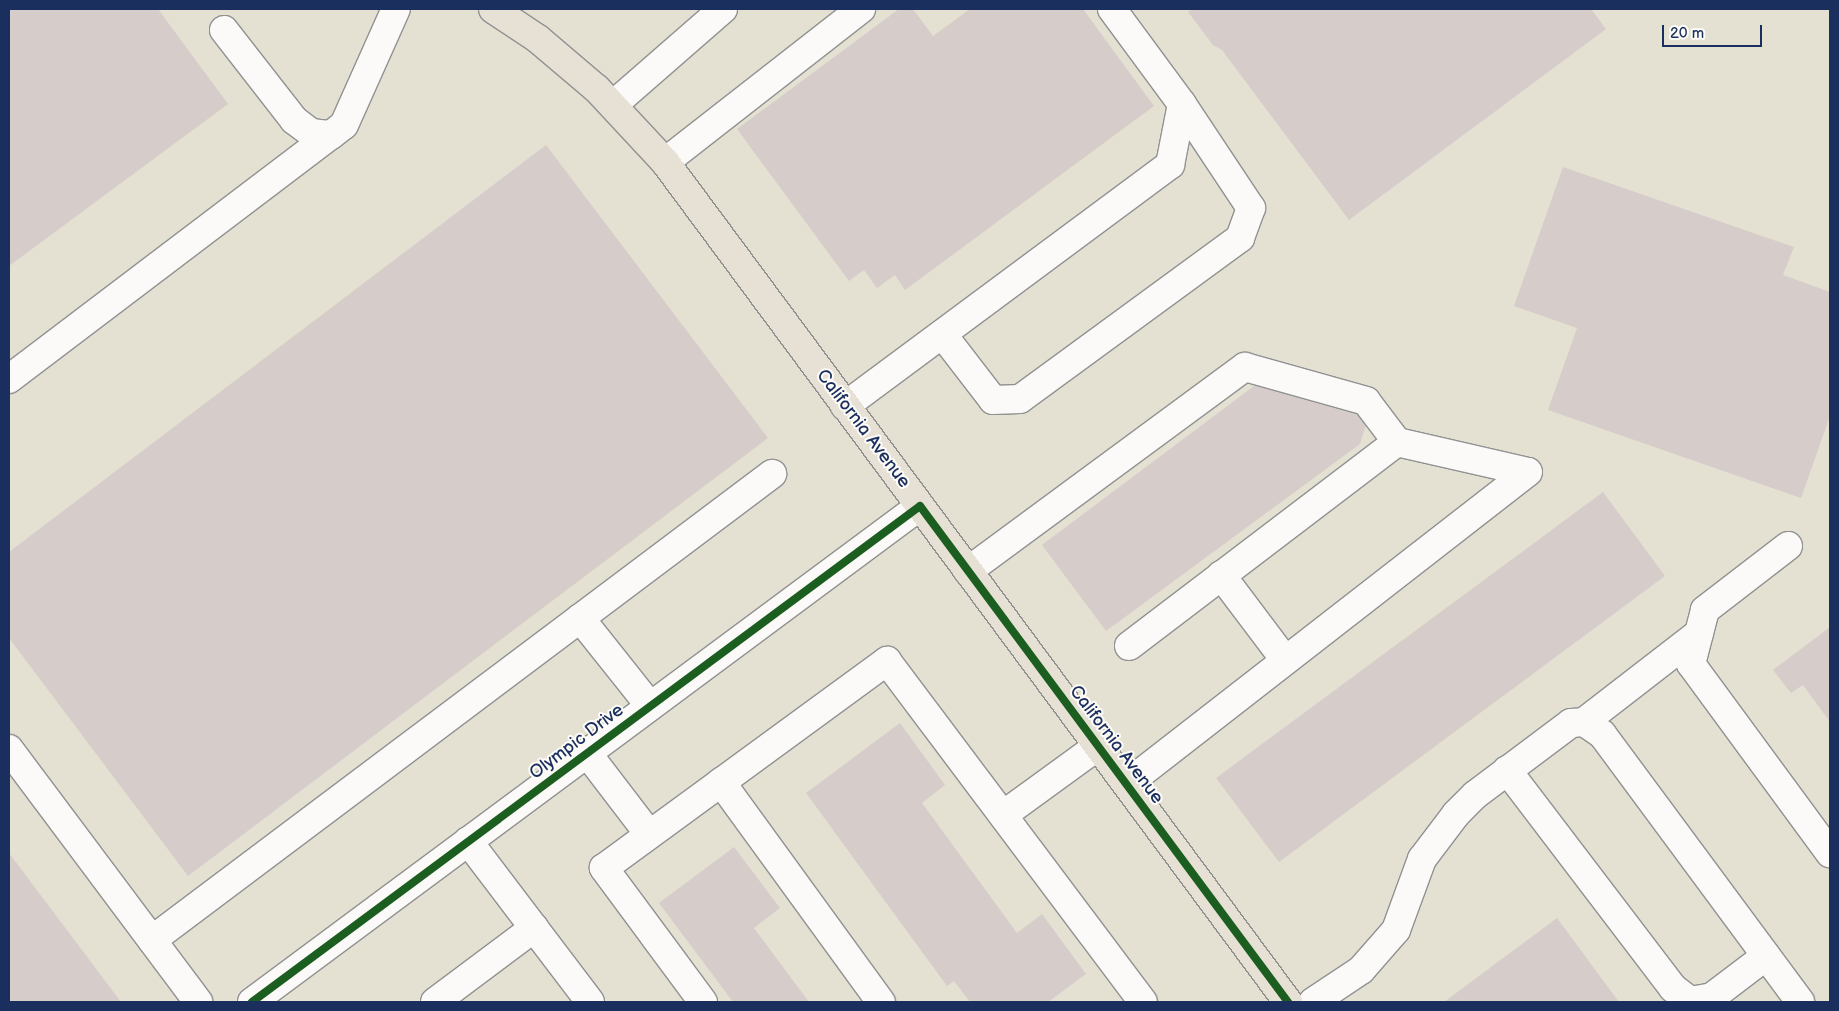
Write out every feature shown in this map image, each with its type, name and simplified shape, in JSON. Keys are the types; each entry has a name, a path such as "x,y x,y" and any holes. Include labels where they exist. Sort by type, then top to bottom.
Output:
{"main road":[{"name":"California Avenue","path":"493,9 538,39 613,105 665,162 1288,1002"}],"street":[{"path":"9,379 344,125 396,9"},
{"path":"613,105 723,9"},
{"path":"665,162 861,9"},
{"path":"943,334 993,400 1020,399 1240,238 1251,208 1182,104 1112,9"},
{"path":"224,30 294,120 312,133 331,135"},
{"path":"845,406 1170,165 1182,104"},
{"path":"968,571 1244,367 1366,401 1397,442 1528,472 1127,784"},
{"path":"1129,646 1397,442"},
{"path":"152,940 772,474"},
{"name":"Olympic Drive","path":"252,1002 920,506"},
{"path":"1788,546 1705,610 1691,664 1830,853"},
{"path":"1221,576 1285,660"},
{"path":"580,618 650,706"},
{"path":"1313,1002 1360,970 1396,930 1422,859 1438,836 1475,795 1570,723 1584,722 1699,633"},
{"path":"703,1002 604,868 887,661 1143,1002"},
{"path":"1584,722 1602,734 1800,1002"},
{"path":"1003,815 1098,746"},
{"path":"9,749 198,1002"},
{"path":"587,753 649,834"},
{"path":"1507,770 1673,988 1690,1001 1712,997 1766,956"},
{"path":"721,782 881,1002"},
{"path":"468,841 590,1002"},
{"path":"435,1002 534,928"}],"building":[{"path":"9,9 158,9 228,104 9,266"},
{"path":"899,9 913,9 933,36 970,9 1083,9 1154,106 905,290 895,275 877,288 864,270 849,281 737,129"},
{"path":"1192,9 1591,9 1606,29 1349,220 1222,50 1213,45 1188,12"},
{"path":"546,145 768,438 188,876 9,638 9,552"},
{"path":"1563,167 1794,247 1783,275 1830,292 1830,416 1801,498 1548,410 1577,328 1514,306"},
{"path":"1262,380 1370,412 1360,444 1106,631 1042,545"},
{"path":"1603,492 1665,576 1279,862 1216,778"},
{"path":"1830,627 1830,722 1803,685 1791,693 1773,670"},
{"path":"900,723 945,785 922,803 1017,933 1042,914 1086,974 1048,1002 970,1002 954,981 947,986 806,793"},
{"path":"734,847 780,908 754,928 809,1002 733,1002 659,903"},
{"path":"9,853 121,1002 9,1002"},
{"path":"1557,918 1619,1002 1444,1002"}],"cycle path":[{"path":"252,1002 920,506 1288,1002"}]}
